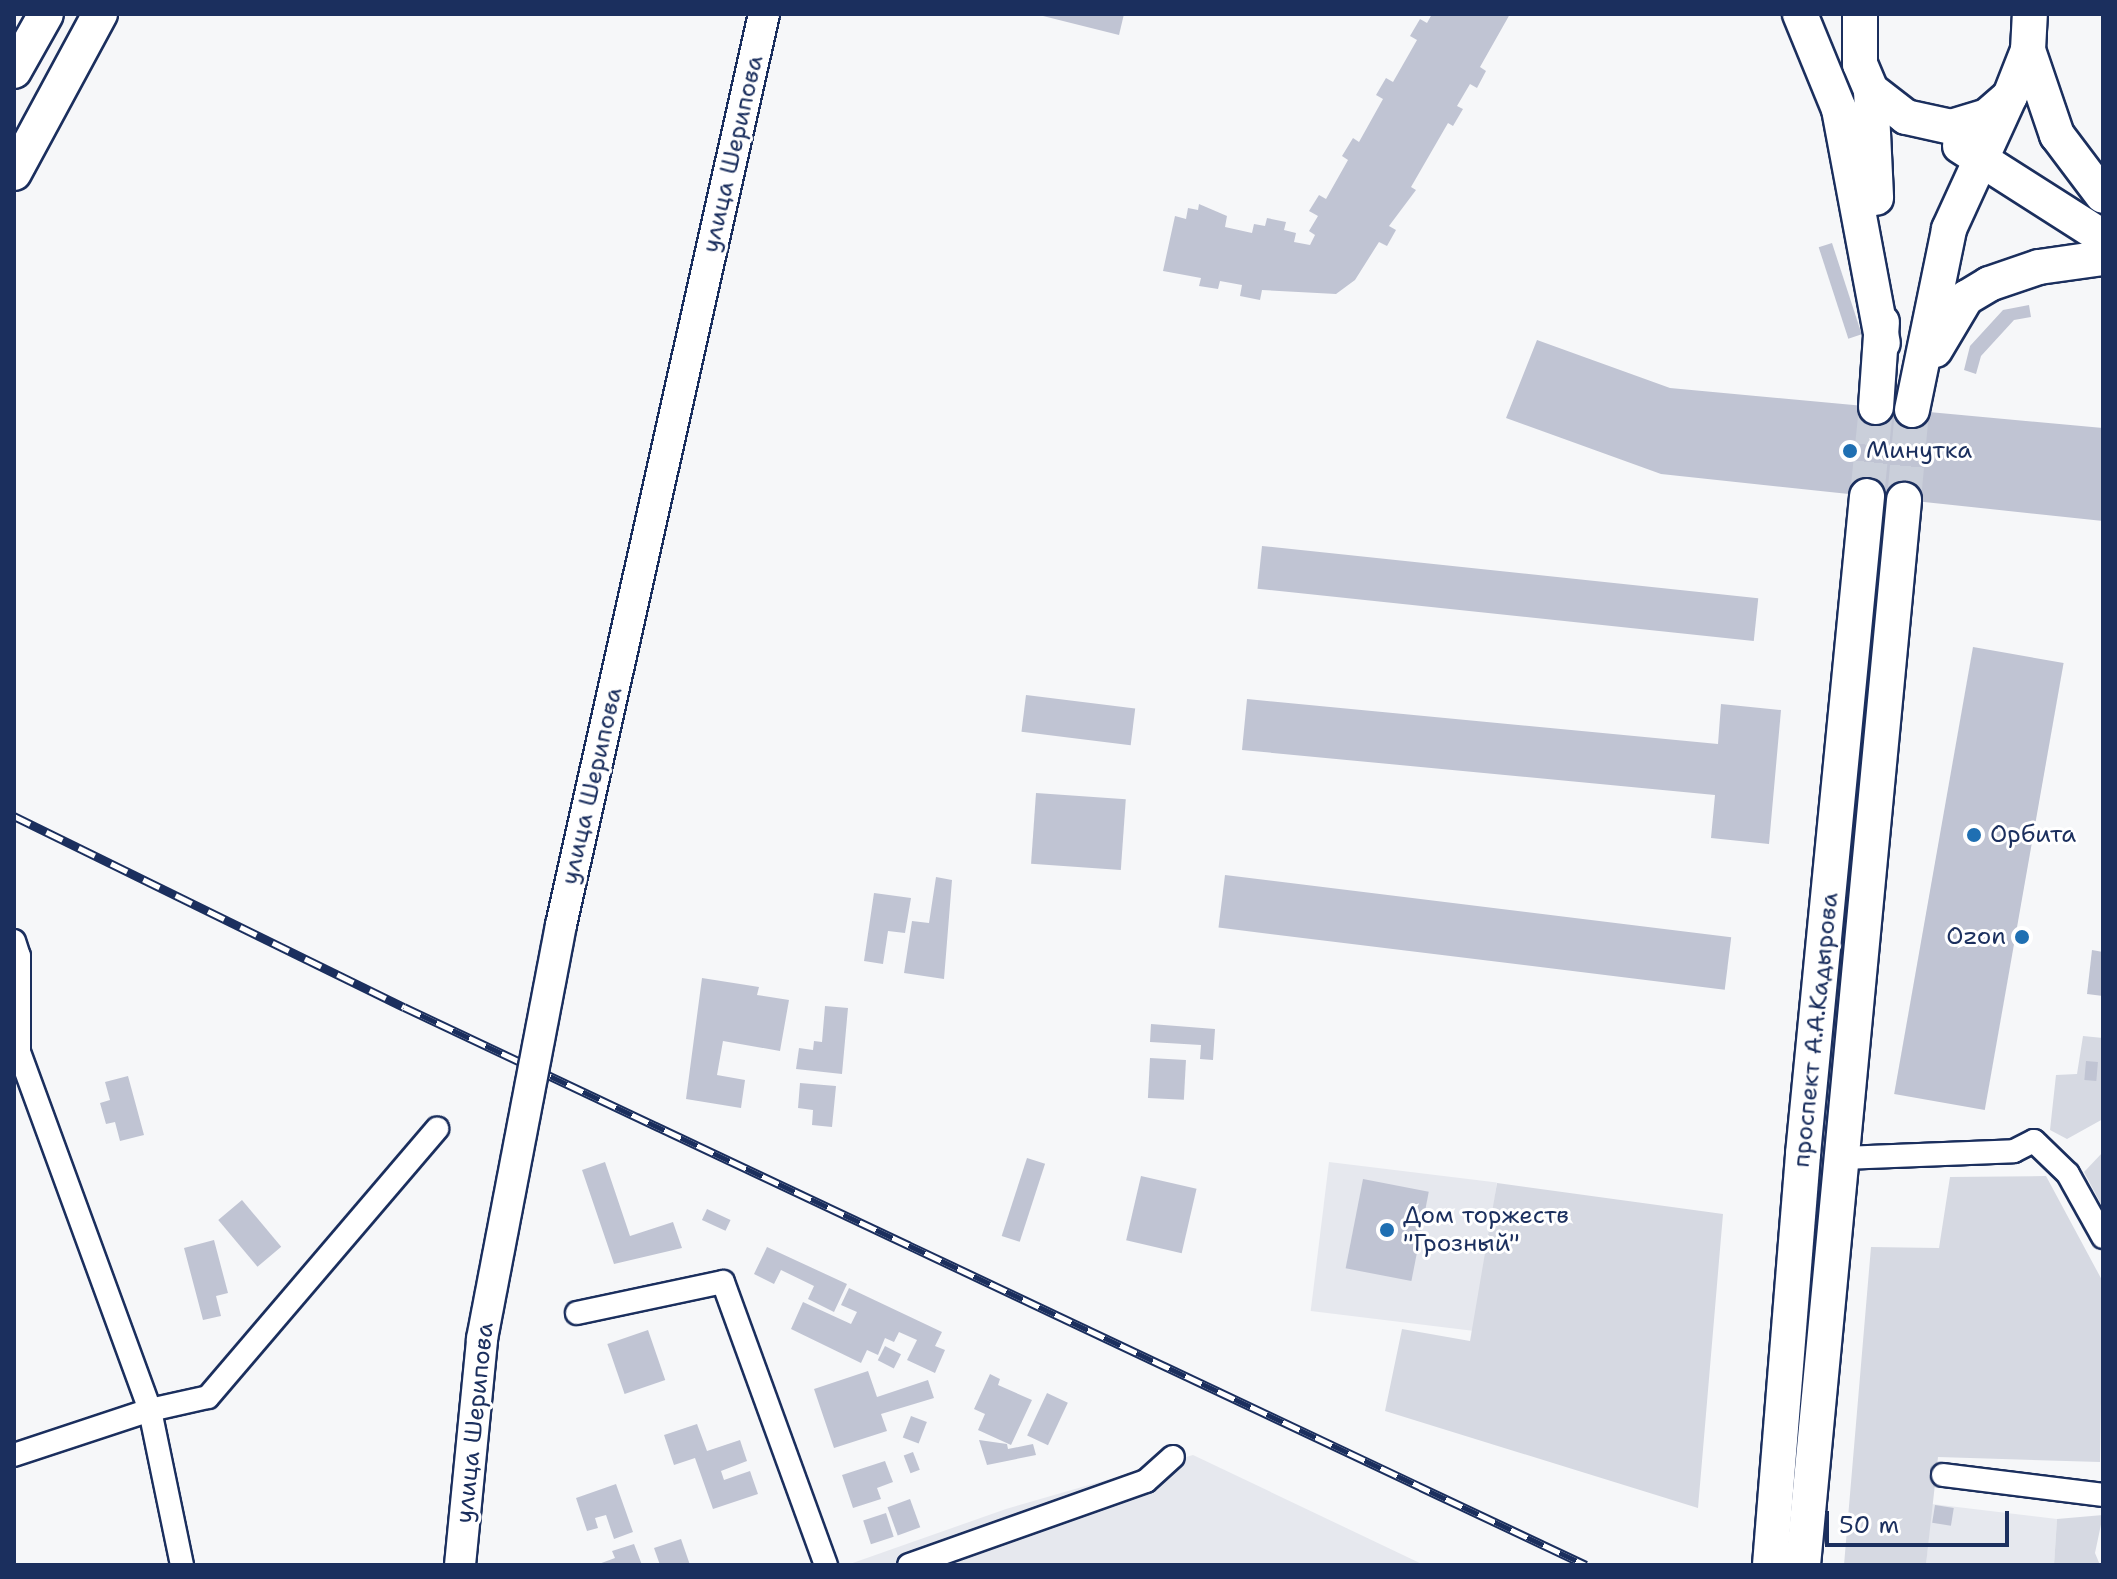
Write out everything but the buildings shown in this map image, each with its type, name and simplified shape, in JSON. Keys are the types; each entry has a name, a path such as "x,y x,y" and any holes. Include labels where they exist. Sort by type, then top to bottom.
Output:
{"main road":[{"path":"14,71 46,14"},
{"path":"14,173 100,14"},
{"name":"улица Шерипова","path":"460,1565 482,1339 561,925 764,14"},
{"path":"1800,14 1839,109 1883,343"},
{"path":"1824,14 1890,107 1929,126 2103,237"},
{"path":"1860,14 1883,343 1876,407"},
{"path":"2030,14 2028,50 1949,229 1912,410 1940,336 1966,298 2009,275 2081,257 2103,258"},
{"path":"2028,50 2057,135 2103,196"},
{"path":"1929,126 1970,124 2010,96"},
{"name":"проспект А.А.Кадырова","path":"1770,1565 1803,1154 1867,496"},
{"name":"проспект А.А.Кадырова","path":"1803,1565 1904,500"}],"street":[{"path":"14,941 19,956 19,1052 150,1410 182,1565"},
{"path":"14,1455 150,1410 208,1397 437,1129"},
{"path":"1843,1158 2014,1151 2034,1141 2068,1174 2103,1237"},
{"path":"577,1313 723,1282 826,1565"},
{"path":"909,1565 1146,1481 1173,1457"},
{"path":"1943,1475 2103,1495"}],"shaded area":[{"path":"2083,1036 2103,1038 2103,1119 2067,1139 2050,1130 2056,1075 2077,1074"},
{"path":"2103,1152 2103,1208 2084,1172"},
{"path":"1329,1162 1497,1183 1478,1331 1311,1311"},
{"path":"2046,1176 2103,1282 2100,1462 1938,1457 1926,1565 1844,1565 1871,1247 1939,1248 1950,1177"},
{"path":"1497,1183 1723,1214 1698,1508 1385,1411 1402,1329 1470,1341"},
{"path":"1193,1455 1424,1565 847,1565 1006,1509"},
{"path":"1932,1504 2057,1519 2054,1565 1926,1565"},
{"path":"2103,1515 2095,1553 2100,1565 2054,1565 2057,1519"}],"tunnel":[{"path":"1867,496 1876,407"},
{"path":"1904,500 1912,410"}],"railway":[{"path":"14,816 404,1007 1586,1565"}],"place":[{"name":"Минутка","path":"1850,451"},
{"name":"Орбита","path":"1974,835"},
{"name":"Ozon","path":"2022,937"},
{"name":"Дом торжеств \"Грозный\"","path":"1387,1230"}]}
